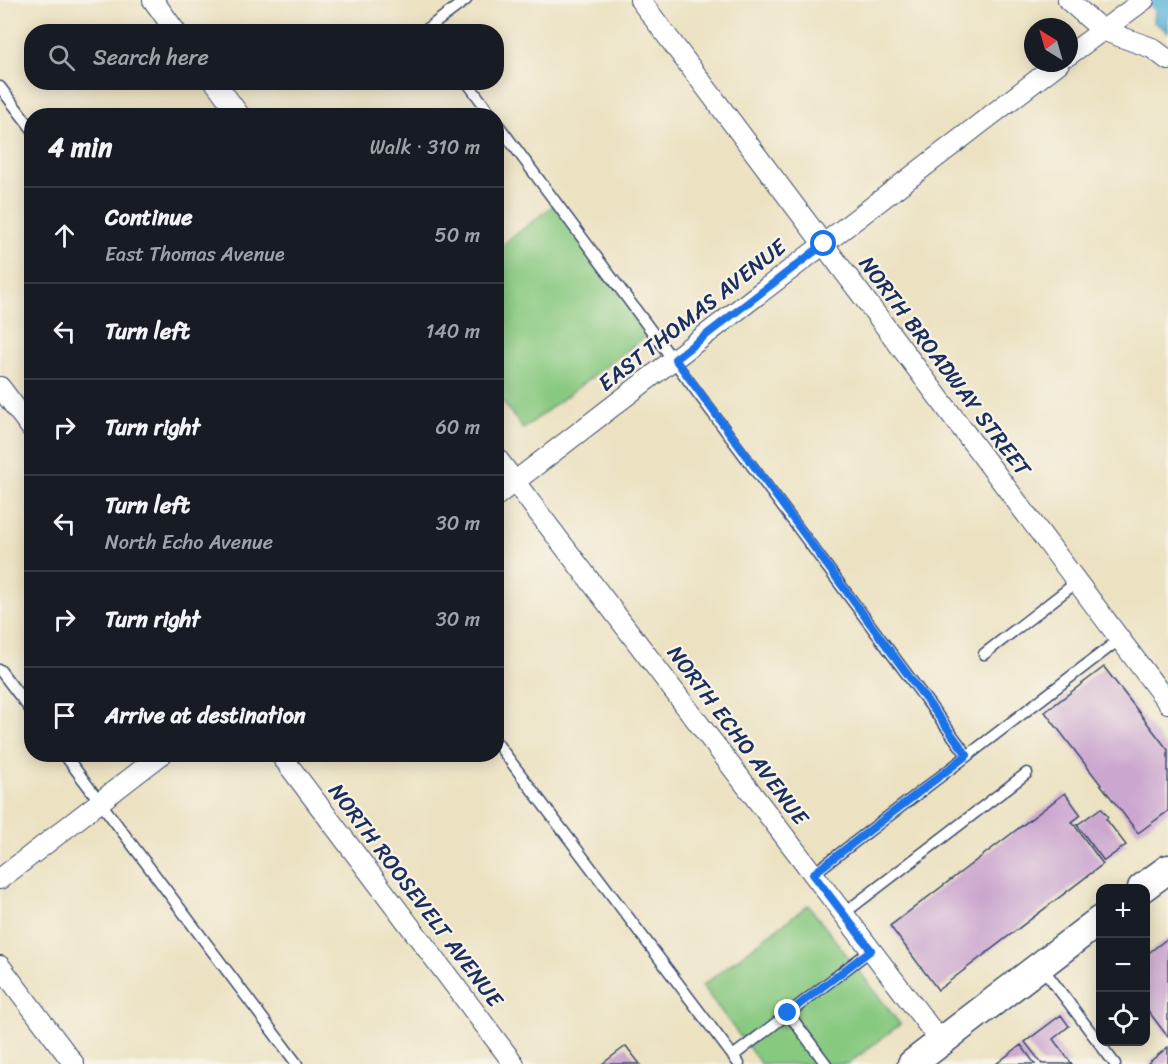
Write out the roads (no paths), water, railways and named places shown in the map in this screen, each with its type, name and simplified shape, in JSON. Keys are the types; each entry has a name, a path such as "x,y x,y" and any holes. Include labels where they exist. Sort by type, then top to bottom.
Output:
{"main road":[{"path":"1147,884 1168,869"},
{"path":"912,1064 1096,924"}],"street":[{"path":"153,0 170,24"},
{"name":"NORTH BROADWAY STREET","path":"640,0 1168,703"},
{"path":"1068,0 1102,30 1152,48 1168,60"},
{"path":"1078,48 1141,2"},
{"name":"EAST THOMAS AVENUE","path":"504,489 1047,72"},
{"path":"221,90 234,108"},
{"path":"0,387 24,418"},
{"name":"NORTH ECHO AVENUE","path":"504,467 941,1042"},
{"path":"0,879 152,762"},
{"name":"NORTH ROOSEVELT AVENUE","path":"286,762 514,1064"},
{"path":"0,966 75,1064"}],"lane":[{"path":"434,24 466,0"},
{"path":"0,87 24,118"},
{"path":"473,90 486,108"},
{"path":"504,133 675,359 967,755"},
{"path":"984,654 1077,582"},
{"path":"813,874 1120,639"},
{"path":"0,670 24,702"},
{"path":"504,753 736,1060 788,1013 871,950"},
{"path":"70,762 297,1064"},
{"path":"843,914 1027,773"},
{"path":"1041,966 1115,1064"},
{"path":"788,1013 826,1064"}],"water":[{"path":"1168,2 1168,32 1154,22 1155,12"}],"waterway":[{"path":"1160,0 1168,5"}]}
